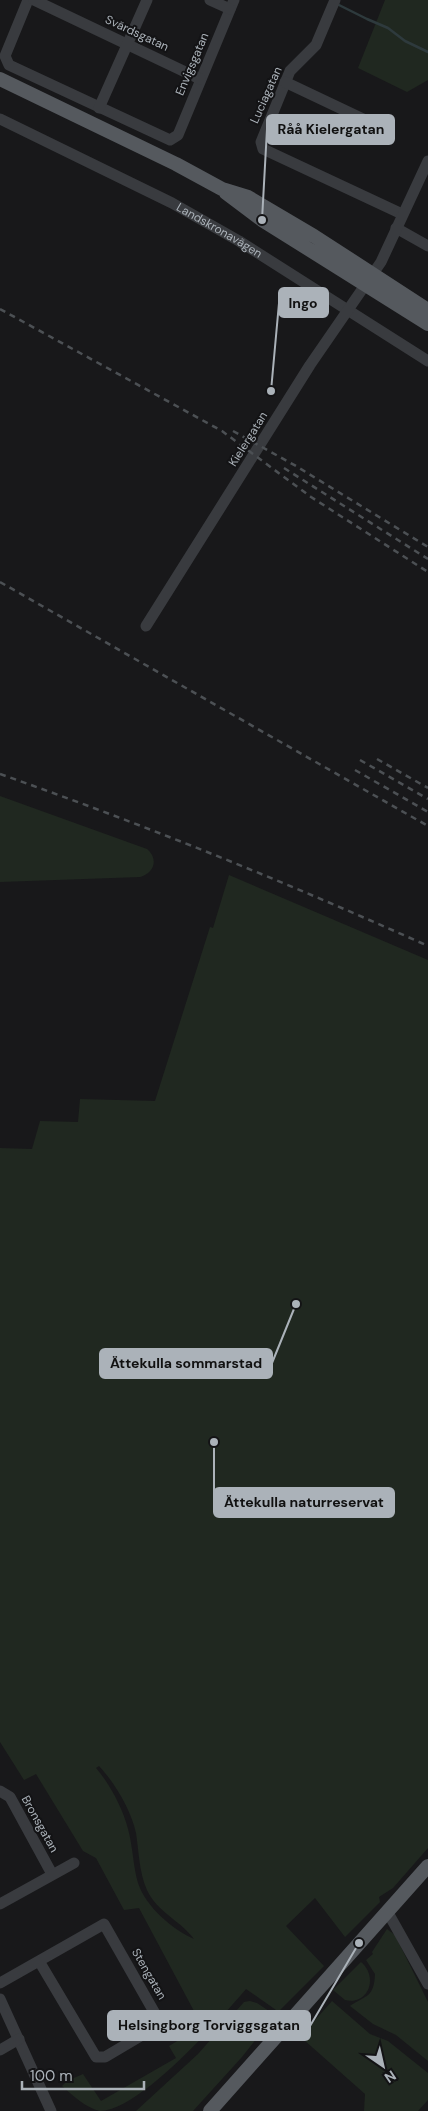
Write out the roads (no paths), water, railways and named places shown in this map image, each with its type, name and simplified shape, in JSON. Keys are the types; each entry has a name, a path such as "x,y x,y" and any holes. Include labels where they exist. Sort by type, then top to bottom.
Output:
{"main road":[{"path":"0,79 222,189 248,197 369,279 428,324"},
{"path":"369,279 428,310"},
{"path":"210,2111 428,1866"}],"street":[{"path":"28,0 5,56 6,61 9,65 99,108 147,0"},
{"name":"Svärdsgatan","path":"34,0 200,79"},
{"path":"210,0 232,5"},
{"name":"Luciagatan","path":"334,4 316,45 290,72 260,142 263,149 402,214"},
{"name":"Envigsgatan","path":"99,108 168,140 175,138 232,5"},
{"path":"285,82 363,119"},
{"name":"Landskronavägen","path":"0,119 172,203 239,241 428,361"},
{"name":"Kielergatan","path":"146,626 310,365 381,262 428,161"},
{"path":"396,228 428,246"},
{"name":"Bronsgatan","path":"0,1791 10,1797 52,1874"},
{"name":"Bronsgatan","path":"2,1899 74,1863"},
{"path":"388,1911 428,1984"},
{"name":"Stengatan","path":"0,1983 104,1924 157,2017 158,2022 154,2028 105,2057 96,2057 39,1961"},
{"path":"0,1999 52,2111"},
{"path":"0,2050 19,2039"}],"waterway":[{"path":"337,4 388,28 405,41 428,52"}],"railway":[{"path":"0,309 222,431 311,497 428,572"},
{"path":"233,431 296,466 428,547"},
{"path":"284,468 428,559"},
{"path":"0,582 428,826"},
{"path":"377,759 428,788"},
{"path":"360,760 428,799"},
{"path":"355,770 428,812"},
{"path":"0,774 216,856 428,946"}],"place":[{"name":"Råå Kielergatan","path":"262,220"},
{"name":"Ingo","path":"271,391"},
{"name":"Ättekulla sommarstad","path":"296,1304"},
{"name":"Ättekulla naturreservat","path":"214,1442"},
{"name":"Helsingborg Torviggsgatan","path":"359,1943"}]}
